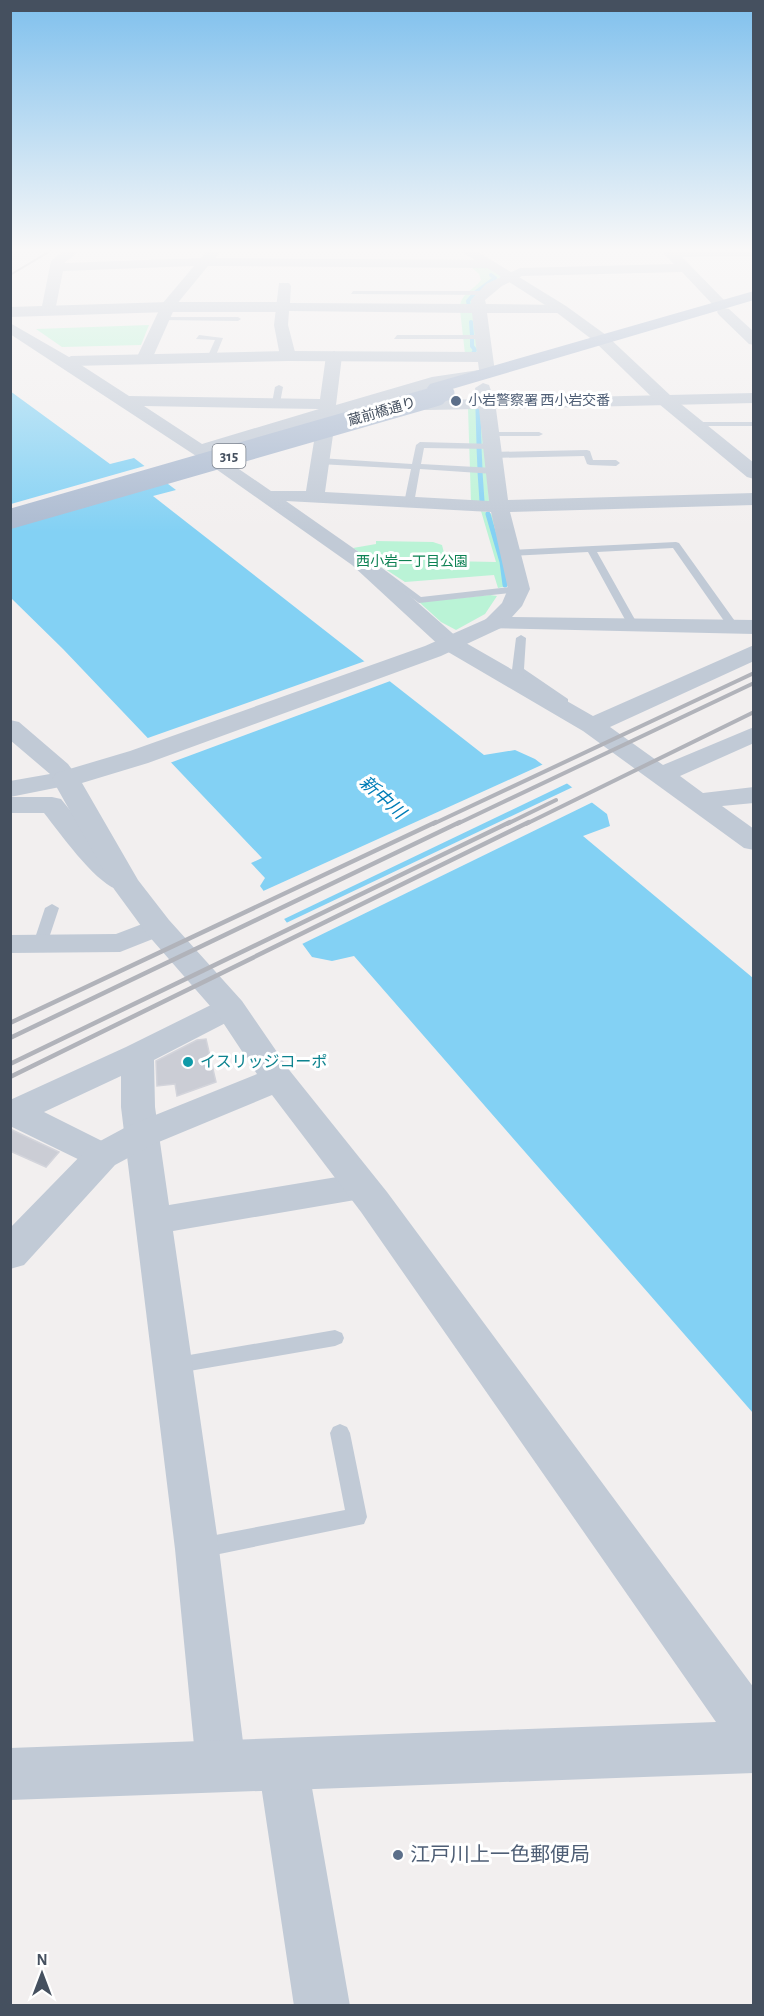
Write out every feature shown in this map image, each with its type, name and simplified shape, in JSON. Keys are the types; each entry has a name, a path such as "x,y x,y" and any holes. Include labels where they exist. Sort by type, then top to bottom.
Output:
{"main road":[{"name":"蔵前橋通り","path":"10,519 596,344"},
{"name":"蔵前橋通り","path":"10,509 441,390"}],"street":[{"path":"39,344 200,450 358,561 440,648 584,721 753,842"},
{"path":"144,359 151,344"},
{"path":"285,344 288,356"},
{"path":"10,789 79,776 440,648 493,622 511,606 519,589 499,507 483,377 481,344"},
{"path":"605,344 665,400 753,473"},
{"path":"68,361 191,355 211,358 334,356 665,400 753,398"},
{"path":"328,409 334,356"},
{"path":"222,465 427,405 483,377"},
{"path":"200,450 328,409 432,382 483,377"},
{"path":"127,401 278,395 328,409"},
{"path":"315,496 324,435"},
{"path":"268,497 315,496 499,507 753,499"},
{"path":"493,622 743,627"},
{"path":"584,721 753,652"},
{"path":"10,727 59,769 79,776 124,883 158,927 230,1008 278,1078 361,1186 753,1732"},
{"path":"661,774 753,734"},
{"path":"698,801 753,795"},
{"path":"10,805 52,805 102,867 124,883"},
{"path":"10,944 120,944 158,927"},
{"path":"12,1112 138,1055 230,1008"},
{"path":"138,1055 138,1107 141,1135 197,1549 220,1766"},
{"path":"10,1254 102,1156 141,1135 278,1078"},
{"path":"12,1112 102,1156"},
{"path":"153,1221 361,1186"},
{"path":"10,1774 753,1747"},
{"path":"283,1765 322,2006"}],"lane":[{"path":"211,358 217,344"},
{"path":"693,424 753,424"},
{"path":"319,461 416,467 492,451 539,434"},
{"path":"409,503 420,445 492,451 587,453 591,462 616,463"},
{"path":"510,553 676,544 743,627"},
{"path":"591,549 633,626"},
{"path":"358,561 375,567 419,600 519,589"},
{"path":"521,638 518,670 569,705 584,721"},
{"path":"40,944 52,908"},
{"path":"172,1366 335,1338"},
{"path":"197,1549 357,1516 340,1433"}],"green space":[{"path":"58,344 141,344 141,345 62,347"},
{"path":"464,344 477,344 478,354 465,354"},
{"path":"468,408 482,410 489,501 471,502"},
{"name":"西小岩一丁目公園","path":"481,511 492,515 508,586 498,588 494,575 405,582 353,548 376,544 376,541 433,542 442,545 446,561 496,562"},
{"path":"497,596 485,614 456,630 441,622 419,602"}],"water":[{"name":"新中川","path":"10,391 110,464 134,458 176,490 153,496 484,755 515,750 535,759 607,814 610,826 583,836 753,978 753,1413 354,956 332,961 312,957 260,886 265,878 251,863 262,858 63,649 11,598"}],"pier":[{"path":"148,465 168,480 11,526 11,504"},
{"path":"368,660 393,680 167,764 145,739"},
{"path":"546,763 570,782 282,920 261,892"},
{"path":"575,786 595,801 300,945 284,924"}],"building":[{"name":"イスリッジコーポ","path":"206,1039 216,1082 177,1096 175,1084 157,1086 156,1061 197,1040"},
{"path":"10,1129 59,1152 46,1167 10,1151"}],"waterway":[{"path":"472,344 475,350 473,353"},
{"path":"478,410 479,444"},
{"path":"479,447 480,469"},
{"path":"480,472 482,501"},
{"path":"488,514 502,562 505,585"}],"railway":[{"path":"433,824 754,673"},
{"path":"457,824 754,683"},
{"path":"526,824 754,712"},
{"path":"507,824 556,800"},
{"path":"10,1023 436,822"},
{"path":"10,1038 460,822"},
{"path":"10,1064 510,822"},
{"path":"10,1077 529,822"}],"place":[{"name":"小岩警察署 西小岩交番","path":"456,401"},
{"name":"イスリッジコーポ","path":"188,1062"},
{"name":"江戸川上一色郵便局","path":"398,1855"}]}
